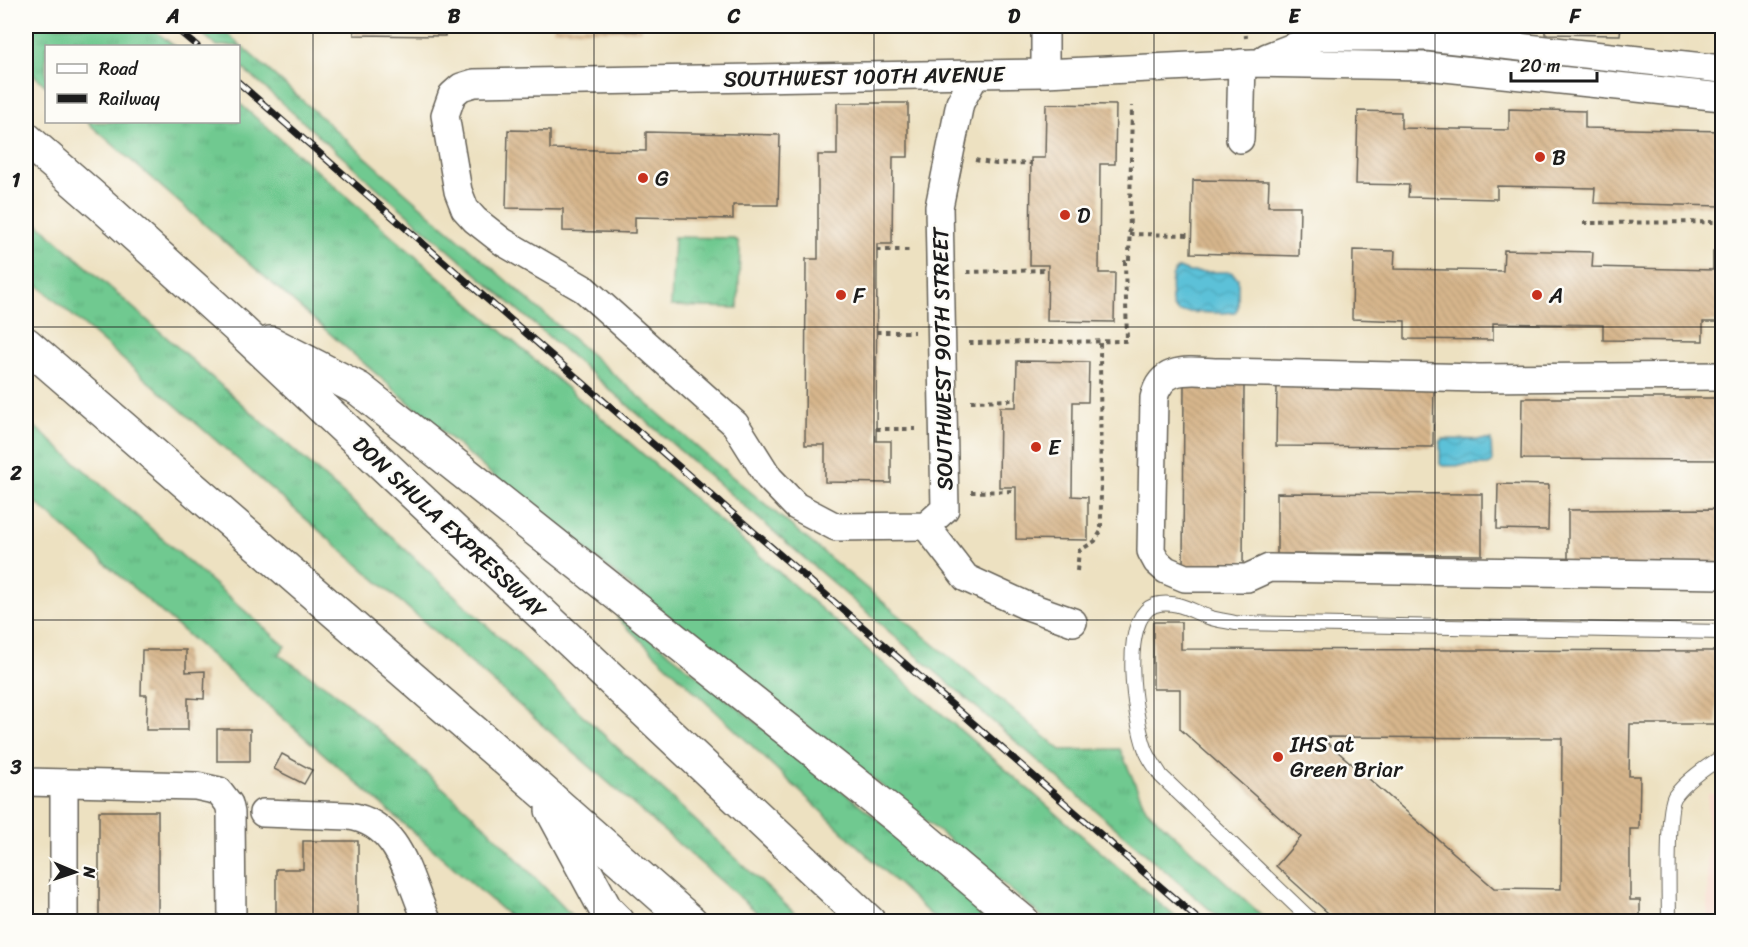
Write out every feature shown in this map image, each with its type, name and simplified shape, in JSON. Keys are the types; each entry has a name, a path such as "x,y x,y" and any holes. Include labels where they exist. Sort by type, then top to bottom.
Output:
{"highway":[{"name":"DON SHULA EXPRESSWAY","path":"26,139 236,326 868,921"},
{"path":"236,326 359,389 897,816 1023,921"},
{"path":"26,344 690,921"},
{"path":"541,790 606,910 618,921"}],"street":[{"path":"1045,73 1046,26"},
{"name":"SOUTHWEST 100TH AVENUE","path":"1247,63 1319,37 1427,37 1722,69"},
{"path":"1240,139 1247,63"},
{"name":"SOUTHWEST 100TH AVENUE","path":"926,526 836,526 796,506 769,478 735,424 584,289 503,242 475,220 465,209 458,191 445,115 452,95 461,87 474,83 1045,73 1247,63 1426,66 1722,97"},
{"name":"SOUTHWEST 90TH STREET","path":"926,526 945,509 939,207 960,103 976,74"},
{"path":"1722,376 1480,378 1221,372 1168,375 1160,382 1154,398 1151,551 1157,562 1166,570 1185,578 1247,578 1269,568 1722,575"},
{"path":"926,526 966,578 1025,604 1074,622"},
{"path":"26,782 196,786 219,791 229,804 231,813 232,921"},
{"path":"64,783 64,921"},
{"path":"262,813 349,816 362,818 377,826 400,854 428,921"}],"lane":[{"path":"1313,921 1161,776 1145,750 1134,699 1134,638 1140,620 1148,610 1158,604 1174,605 1235,623 1722,632"},
{"path":"1669,921 1669,834 1674,797 1704,768 1722,757"}],"path":[{"path":"963,343 1127,341 1125,262 1129,262 1132,106"},
{"path":"974,159 996,164 1032,163"},
{"path":"1583,223 1722,222"},
{"path":"1129,234 1191,234"},
{"path":"877,250 918,250"},
{"path":"963,272 1047,270"},
{"path":"876,332 917,332"},
{"path":"1077,571 1079,551 1095,541 1101,531 1100,340"},
{"path":"964,401 1016,400"},
{"path":"876,429 918,429"},
{"path":"964,492 1016,491"}],"shaded area":[{"path":"1708,794 1722,794 1722,921 1707,921"}],"green space":[{"path":"26,26 149,26 173,45 45,45 45,85 26,68"},
{"path":"193,26 219,26 705,454 1061,750 1120,749 1146,809 1268,921 1223,921 384,194 240,66 240,45 216,45"},
{"path":"240,104 1180,921 1047,921 986,869 506,487 88,123 240,123"},
{"path":"26,213 391,536 803,921 767,921 26,275"},
{"path":"674,237 731,238 738,241 740,251 738,308 671,306"},
{"path":"26,419 285,646 279,655 330,689 352,707 461,804 577,921 515,921 26,494"},
{"path":"620,614 1006,921 937,921 617,618"}],"water":[{"path":"1179,268 1189,272 1231,272 1238,278 1238,308 1235,312 1223,313 1178,312 1172,303 1171,283 1173,274"},
{"path":"1443,439 1491,440 1492,463 1443,466 1440,464 1440,442"}],"building":[{"path":"354,26 445,26 445,36 354,35"},
{"path":"553,26 641,26 641,31 553,30"},
{"path":"834,26 995,26 994,33 834,31"},
{"path":"1545,26 1621,26 1620,35 1545,34"},
{"name":"F","path":"837,103 908,103 908,157 893,157 892,244 877,244 876,441 891,441 891,483 825,482 825,445 805,445 806,259 818,259 818,155 837,155"},
{"name":"D","path":"1046,104 1116,105 1115,164 1100,164 1099,273 1115,273 1114,322 1047,321 1048,265 1030,265 1031,158 1045,158"},
{"name":"B","path":"1509,109 1585,111 1585,128 1722,131 1722,206 1594,203 1595,188 1497,186 1497,199 1408,197 1409,185 1356,184 1358,111 1401,112 1401,128 1509,130"},
{"name":"G","path":"508,130 550,131 550,149 646,151 646,132 780,135 778,205 733,205 733,219 635,217 635,233 563,231 563,209 506,208"},
{"path":"1193,180 1269,181 1268,206 1300,206 1299,256 1191,253"},
{"name":"A","path":"1353,250 1395,251 1394,269 1503,271 1504,250 1593,252 1592,267 1713,270 1713,251 1722,251 1722,322 1703,322 1703,341 1603,340 1603,325 1493,323 1493,340 1405,339 1405,321 1352,319"},
{"name":"E","path":"1017,361 1089,362 1088,402 1073,402 1072,496 1088,497 1088,540 1016,539 1016,487 999,487 1000,407 1016,407"},
{"path":"1184,382 1244,382 1243,572 1183,572"},
{"path":"1277,385 1434,386 1433,447 1276,446"},
{"path":"1522,398 1722,398 1722,460 1521,459"},
{"path":"1498,484 1549,485 1548,530 1497,529"},
{"path":"1277,493 1482,494 1482,555 1277,554"},
{"path":"1722,509 1722,567 1568,568 1568,510"},
{"name":"IHS at Green Briar","path":"1153,622 1181,622 1181,649 1717,651 1717,724 1630,724 1629,776 1640,776 1639,829 1630,829 1630,900 1640,900 1640,922 1338,922 1276,866 1301,837 1180,729 1180,689 1153,689","holes":["1321,737 1562,738 1561,889 1494,888"]},
{"path":"142,650 186,650 186,672 205,671 204,699 188,698 188,730 146,730 147,695 141,695"},
{"path":"217,729 250,729 250,761 217,761"},
{"path":"282,754 312,770 304,784 274,769"},
{"path":"99,811 158,811 158,922 99,922"},
{"path":"303,841 358,841 358,922 276,922 276,869 303,869"}],"railway":[{"path":"173,26 196,45"},
{"path":"240,84 1201,922"}],"place":[{"name":"B","path":"1540,157"},
{"name":"G","path":"643,178"},
{"name":"D","path":"1065,215"},
{"name":"F","path":"841,295"},
{"name":"A","path":"1537,295"},
{"name":"E","path":"1036,447"},
{"name":"IHS at Green Briar","path":"1278,757"}]}
